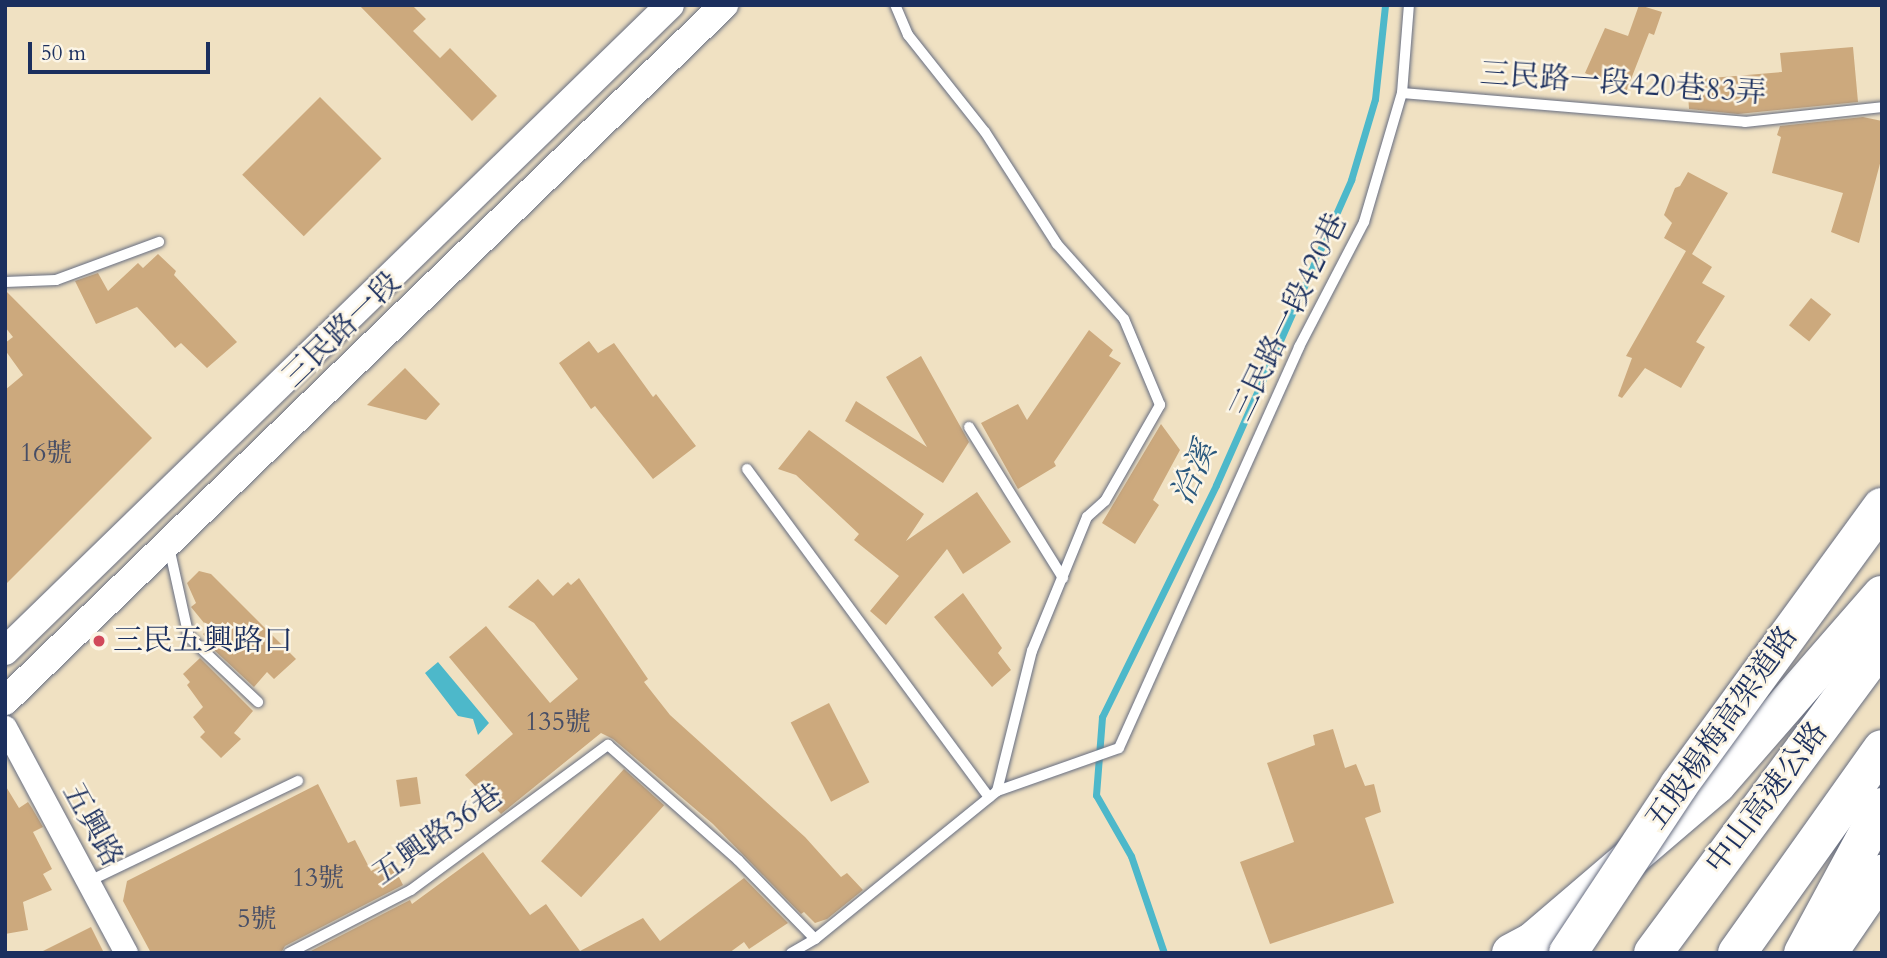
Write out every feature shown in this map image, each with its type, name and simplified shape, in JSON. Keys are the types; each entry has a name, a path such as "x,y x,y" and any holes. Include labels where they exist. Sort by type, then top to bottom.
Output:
{"highway":[{"name":"五股楊梅高架道路","path":"1568,953 1679,785 1882,507"},
{"path":"1511,953 1532,942 1717,784 1882,595"},
{"name":"中山高速公路","path":"1653,953 1882,644"},
{"name":"中山高速公路","path":"1737,953 1882,749"},
{"path":"1803,953 1882,807"},
{"path":"1828,953 1882,874"}],"street":[{"name":"三民路一段","path":"5,651 670,5"},
{"name":"三民路一段","path":"5,701 724,5"},
{"name":"五興路","path":"5,727 126,953"}],"lane":[{"path":"791,953 815,940 993,794 1032,651 1087,517 1105,501 1160,405 1124,320 1057,244 985,132 908,35 895,5"},
{"name":"三民路一段420巷","path":"993,794 1119,748 1299,347 1364,222 1402,93 1409,5"},
{"name":"三民路一段420巷83弄","path":"1402,93 1745,122 1882,107"},
{"path":"5,282 56,280 159,242"},
{"path":"969,427 1063,578"},
{"path":"747,469 993,794"},
{"path":"168,545 189,637 258,702"},
{"name":"五興路36巷","path":"289,953 411,890 608,746 738,860 815,940"},
{"path":"87,882 298,781"}],"water":[{"path":"438,662 489,723 478,735 473,719 458,716 425,673"}],"building":[{"path":"359,5 412,5 426,19 413,31 440,58 450,48 497,96 472,121"},
{"path":"1639,5 1662,12 1654,35 1649,33 1626,92 1585,73 1605,28 1628,36"},
{"path":"1853,47 1858,102 1738,114 1689,109 1687,80 1782,72 1780,53"},
{"path":"320,97 382,159 304,236 242,175"},
{"path":"1863,117 1882,121 1882,156 1859,243 1831,232 1843,193 1772,173 1781,137 1777,135 1780,126"},
{"path":"1688,172 1728,193 1692,254 1712,267 1702,283 1725,296 1696,342 1705,347 1681,388 1645,368 1622,398 1618,396 1632,358 1626,356 1686,251 1664,238 1672,223 1664,215 1675,188 1680,186"},
{"path":"158,254 176,271 174,275 237,342 207,368 181,343 175,348 137,307 96,324 75,281 98,273 108,291 138,263 143,268"},
{"path":"5,290 152,438 5,585 5,390 23,375 5,350 5,343 13,337 5,327"},
{"path":"1811,298 1831,314 1809,342 1789,325"},
{"path":"1089,330 1113,350 1109,356 1121,363 1054,462 1056,466 1018,489 981,423 1018,404 1027,420"},
{"path":"589,341 598,353 614,343 653,397 656,394 696,446 653,479 595,406 591,409 559,363"},
{"path":"921,356 969,442 943,483 845,421 856,401 927,447 886,377"},
{"path":"405,368 440,404 426,420 367,405"},
{"path":"1161,424 1180,450 1153,500 1159,505 1135,544 1102,523"},
{"path":"809,430 924,514 906,541 977,492 1011,542 963,574 947,549 886,625 870,611 899,576 854,540 859,534 796,475 778,469"},
{"path":"199,571 211,574 296,659 274,679 267,672 254,687 212,648 214,646 203,634 209,629 191,607 196,603 187,583"},
{"path":"579,578 648,679 644,682 670,715 805,837 841,877 847,873 863,890 827,919 815,923 804,912 801,914 713,824 613,739 601,733 501,814 465,775 513,734 449,657 486,626 550,703 578,679 534,623 508,607 538,579 553,596 568,582 571,585"},
{"path":"963,593 1002,648 998,653 1011,670 992,687 934,617"},
{"path":"200,658 253,711 234,733 241,739 221,758 200,737 205,732 193,717 203,707 187,685 190,682 183,674"},
{"path":"829,703 869,782 831,802 791,723"},
{"path":"1333,729 1345,768 1356,764 1365,786 1374,784 1381,812 1365,818 1394,903 1270,944 1240,862 1294,842 1267,763 1315,745 1313,735"},
{"path":"624,769 664,805 581,897 541,861"},
{"path":"417,777 421,804 400,807 396,780"},
{"path":"318,784 348,843 355,840 371,871 391,861 403,885 285,946 281,953 151,953 123,901 127,881"},
{"path":"5,785 19,808 28,802 43,827 33,832 52,869 43,874 52,890 23,902 28,930 5,934"},
{"path":"483,852 530,915 546,904 580,951 643,918 660,941 744,878 788,923 749,949 744,942 729,953 307,953 410,900 412,904"},
{"path":"91,927 104,953 39,953"}],"waterway":[{"name":"洽溪","path":"1164,953 1131,856 1096,795 1102,717 1216,485 1351,180 1375,99 1385,5"}],"place":[{"name":"三民五興路口","path":"99,641"}]}
